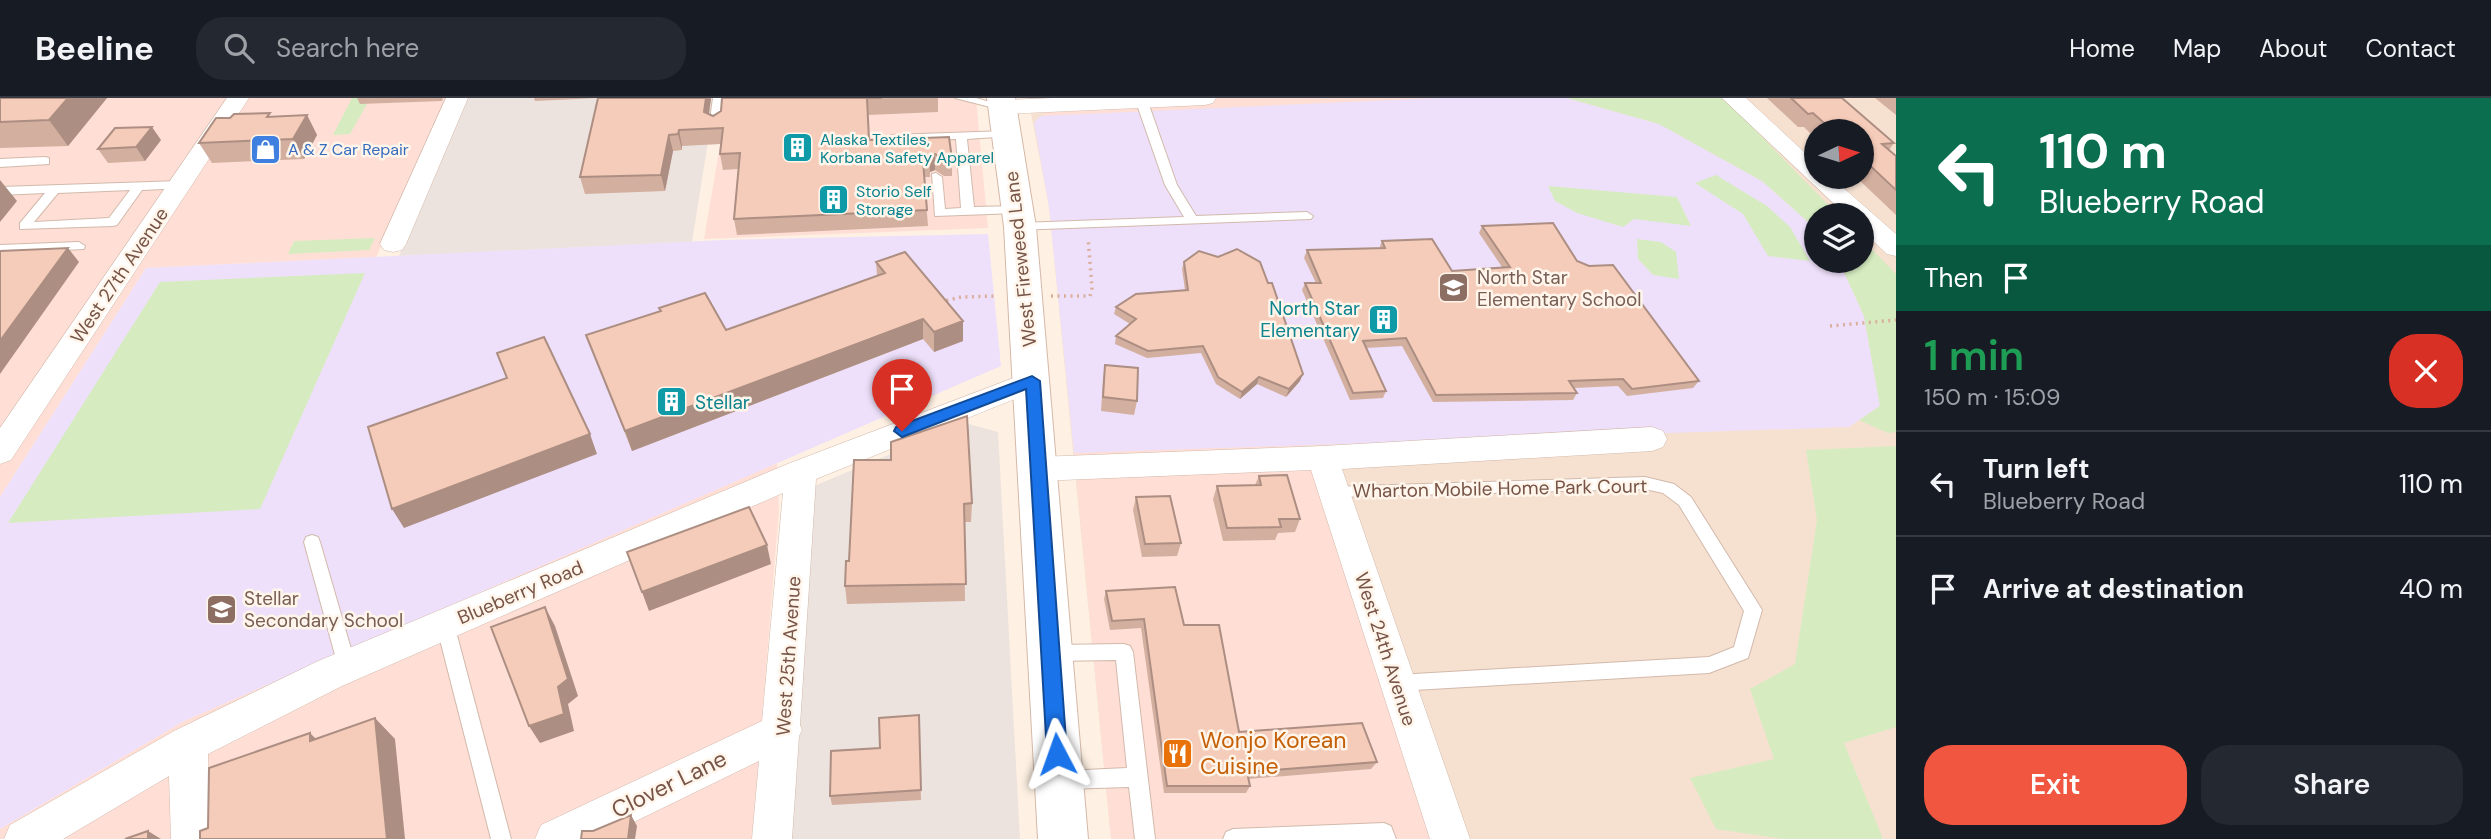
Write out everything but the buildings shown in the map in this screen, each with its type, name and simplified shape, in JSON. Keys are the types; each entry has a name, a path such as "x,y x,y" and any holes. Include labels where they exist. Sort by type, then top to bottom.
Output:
{"main road":[{"name":"West Fireweed Lane","path":"1003,113 1018,218 1032,381 1063,839"}],"street":[{"name":"West 27th Avenue","path":"0,452 238,98"},
{"path":"393,244 457,98"},
{"path":"1733,98 1804,164"},
{"path":"1003,113 1189,99"},
{"path":"1831,189 1847,203"},
{"path":"1874,228 1896,248"},
{"name":"Blueberry Road","path":"24,839 188,744 347,666 801,472 1032,381"},
{"path":"1038,469 1323,458 1652,439"},
{"name":"West 24th Avenue","path":"1323,458 1450,839"},
{"name":"West 25th Avenue","path":"772,839 783,730 801,472"},
{"name":"Clover Lane","path":"555,839 783,730"},
{"path":"188,744 191,839"}],"lane":[{"path":"715,127 719,98"},
{"path":"961,98 1003,113"},
{"path":"1142,102 1171,185 1192,220"},
{"path":"891,138 961,135 1003,113"},
{"path":"961,135 968,212"},
{"path":"933,137 934,154"},
{"path":"0,163 45,161"},
{"path":"936,177 939,214 968,212 1018,218 1192,220 1307,216"},
{"path":"0,191 180,185"},
{"path":"54,189 24,226 113,222 139,186"},
{"path":"0,249 79,246"},
{"name":"Wharton Mobile Home Park Court","path":"1334,491 1645,483 1668,488 1685,501 1754,610 1742,652 1709,665 1396,683"},
{"path":"312,542 347,666"},
{"path":"445,624 501,839"},
{"path":"1050,653 1124,652 1145,839"},
{"path":"1059,780 1138,777"},
{"path":"1233,839 1384,833 1386,839"}],"path":[{"path":"1054,296 1090,296 1092,288 1087,233"},
{"path":"933,304 961,297 1002,296"},
{"path":"1830,326 1896,320"}],"shaded area":[{"path":"7,98 451,98 376,257 146,268 0,497 0,106"},
{"path":"466,98 715,98 692,242 399,256"},
{"path":"728,98 976,98 988,228 704,239"},
{"path":"1028,98 1896,98 1896,839 1111,839 1049,207"},
{"path":"1032,98 1433,98 1044,116"},
{"name":"North Star Elementary School","path":"1436,98 1567,98 1659,124 1762,181 1804,218 1804,273 1844,273 1864,316 1880,406 1849,427 1074,453 1049,207 1034,123 1040,116"},
{"name":"Stellar Secondary School","path":"988,234 1001,366 184,721 0,829 0,497 146,268 722,240"},
{"path":"965,423 998,432 1020,839 784,839 814,486"},
{"path":"1306,445 1431,839 1111,839 1074,453"},
{"path":"777,463 779,509 752,839 0,839 0,829 184,721"}],"green space":[{"path":"352,98 363,98 367,104 350,134 333,135"},
{"path":"1567,98 1724,98 1804,180 1804,189 1813,189 1826,203 1804,203 1804,218 1762,181 1659,124"},
{"path":"1716,175 1767,206 1790,227 1804,251 1804,260 1768,256 1743,214 1695,183"},
{"path":"1548,186 1677,197 1691,226 1634,219 1623,227 1577,213 1555,201"},
{"path":"375,238 369,250 288,254 294,241"},
{"path":"1637,239 1661,242 1676,252 1679,279 1653,275 1638,259"},
{"path":"1874,251 1896,274 1896,432 1888,433 1859,420 1880,406 1864,316 1844,273 1874,273"},
{"path":"365,273 260,509 8,523 160,282"},
{"path":"1896,446 1896,727 1844,743 1883,839 1784,839 1716,829 1690,778 1774,759 1750,689 1795,664 1817,520 1806,450"}],"place":[{"name":"Alaska Textiles, Korbana Safety Apparel","path":"797,148"},
{"name":"A & Z Car Repair","path":"265,149"},
{"name":"Storio Self Storage","path":"833,200"},
{"name":"North Star Elementary School","path":"1454,288"},
{"name":"North Star Elementary","path":"1383,319"},
{"name":"Stellar","path":"672,402"},
{"name":"Stellar Secondary School","path":"221,609"},
{"name":"Wonjo Korean Cuisine","path":"1177,753"}],"route":[{"path":"902,431 1032,381 1057,754"}]}
